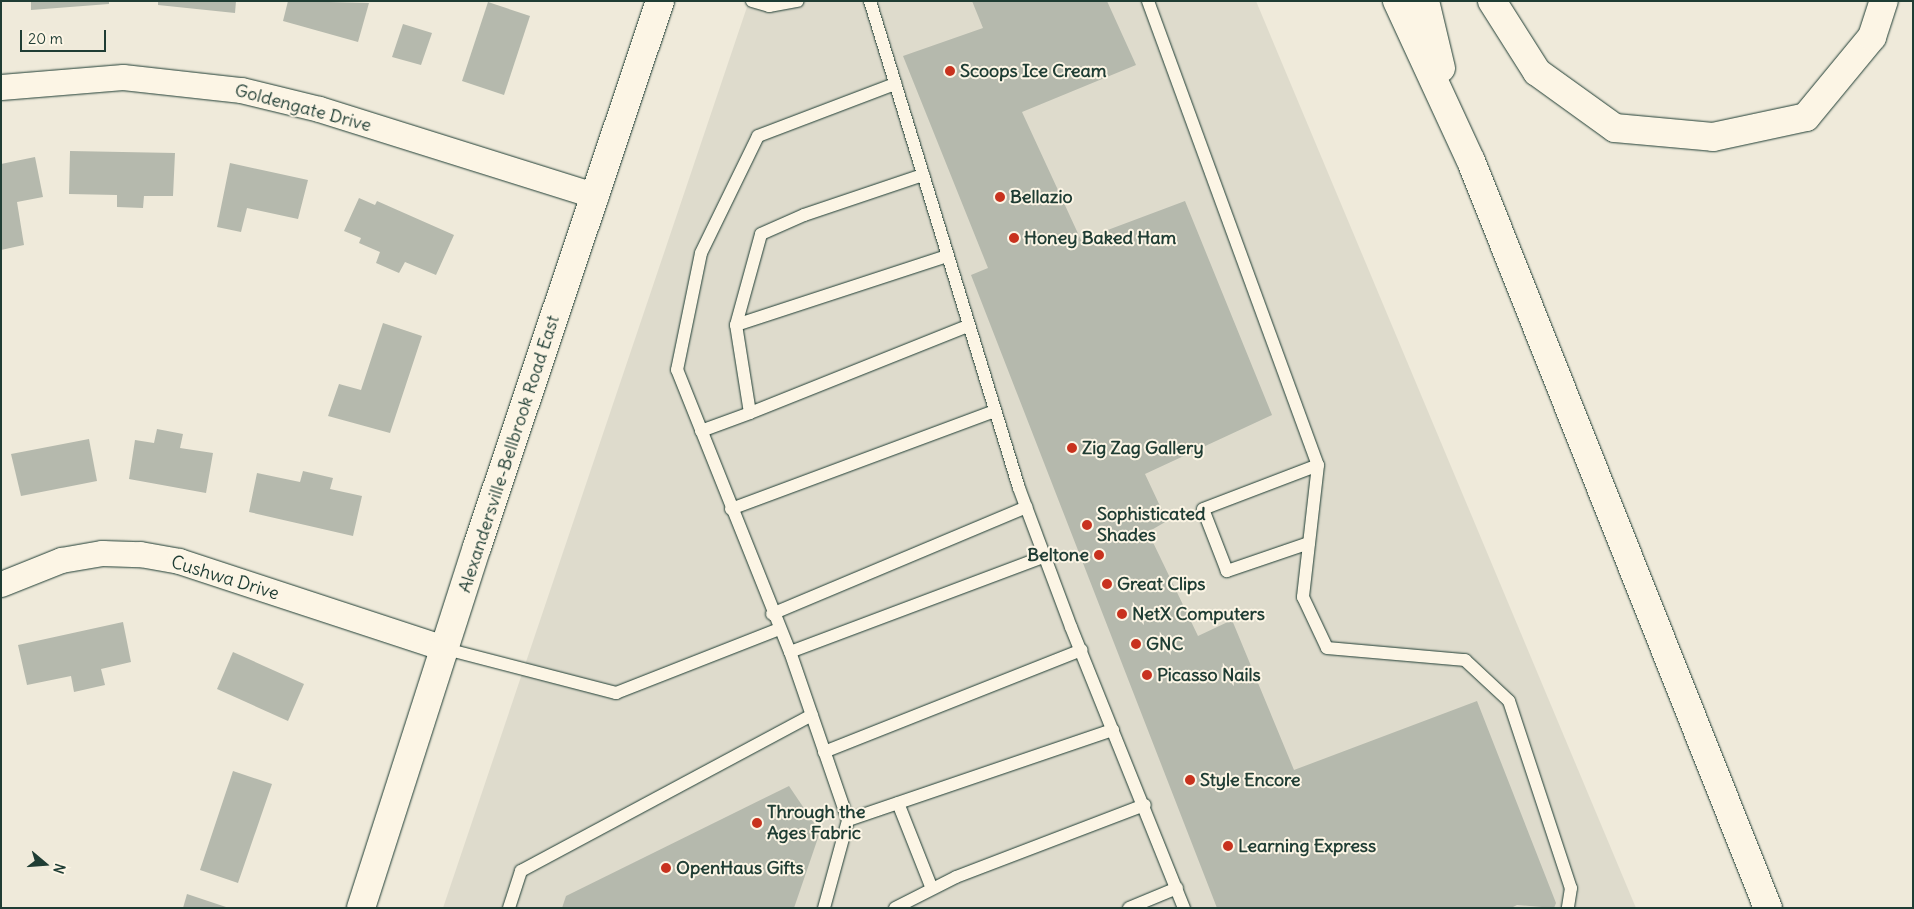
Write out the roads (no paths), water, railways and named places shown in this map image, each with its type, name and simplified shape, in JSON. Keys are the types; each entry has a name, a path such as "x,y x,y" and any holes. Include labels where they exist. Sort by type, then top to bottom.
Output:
{"main road":[{"name":"Alexandersville-Bellbrook Road East","path":"362,908 477,547 660,1"},
{"path":"1397,1 1456,127 1580,431 1768,908"},
{"path":"1425,1 1456,127"},
{"path":"1492,1 1537,72 1615,128 1713,137 1806,116 1872,37 1884,1"}],"street":[{"name":"Goldengate Drive","path":"1,87 123,77 242,90 319,109 596,196"},
{"name":"Cushwa Drive","path":"1,584 61,560 102,553 140,554 179,561 446,649"}],"lane":[{"path":"752,1 769,6 798,1"},
{"path":"870,1 967,326 1026,507 1184,908"},
{"path":"1148,1 1318,465 1303,597 1327,648 1465,660 1508,701 1571,888 1568,908"},
{"path":"824,908 848,820 790,652 772,614 677,370 701,253 758,136 895,84"},
{"path":"750,412 736,325 761,234 804,215 923,175"},
{"path":"736,325 947,256"},
{"path":"701,431 967,326"},
{"path":"731,509 994,411"},
{"path":"1309,543 1227,571 1203,509 1318,465"},
{"path":"772,614 1026,507"},
{"path":"790,652 1045,556"},
{"path":"446,649 616,693 779,629"},
{"path":"824,752 1081,650"},
{"path":"509,908 521,871 812,715"},
{"path":"848,820 1113,730"},
{"path":"898,803 932,889"},
{"path":"895,908 932,889 1144,805"},
{"path":"1129,908 1177,888"}],"place":[{"name":"Scoops Ice Cream","path":"950,71"},
{"name":"Bellazio","path":"1000,197"},
{"name":"Honey Baked Ham","path":"1014,238"},
{"name":"Zig Zag Gallery","path":"1072,448"},
{"name":"Sophisticated Shades","path":"1087,525"},
{"name":"Beltone","path":"1099,555"},
{"name":"Great Clips","path":"1107,584"},
{"name":"NetX Computers","path":"1122,614"},
{"name":"GNC","path":"1136,644"},
{"name":"Picasso Nails","path":"1147,675"},
{"name":"Style Encore","path":"1190,780"},
{"name":"Through the Ages Fabric","path":"757,823"},
{"name":"Learning Express","path":"1228,846"},
{"name":"OpenHaus Gifts","path":"666,868"}]}
